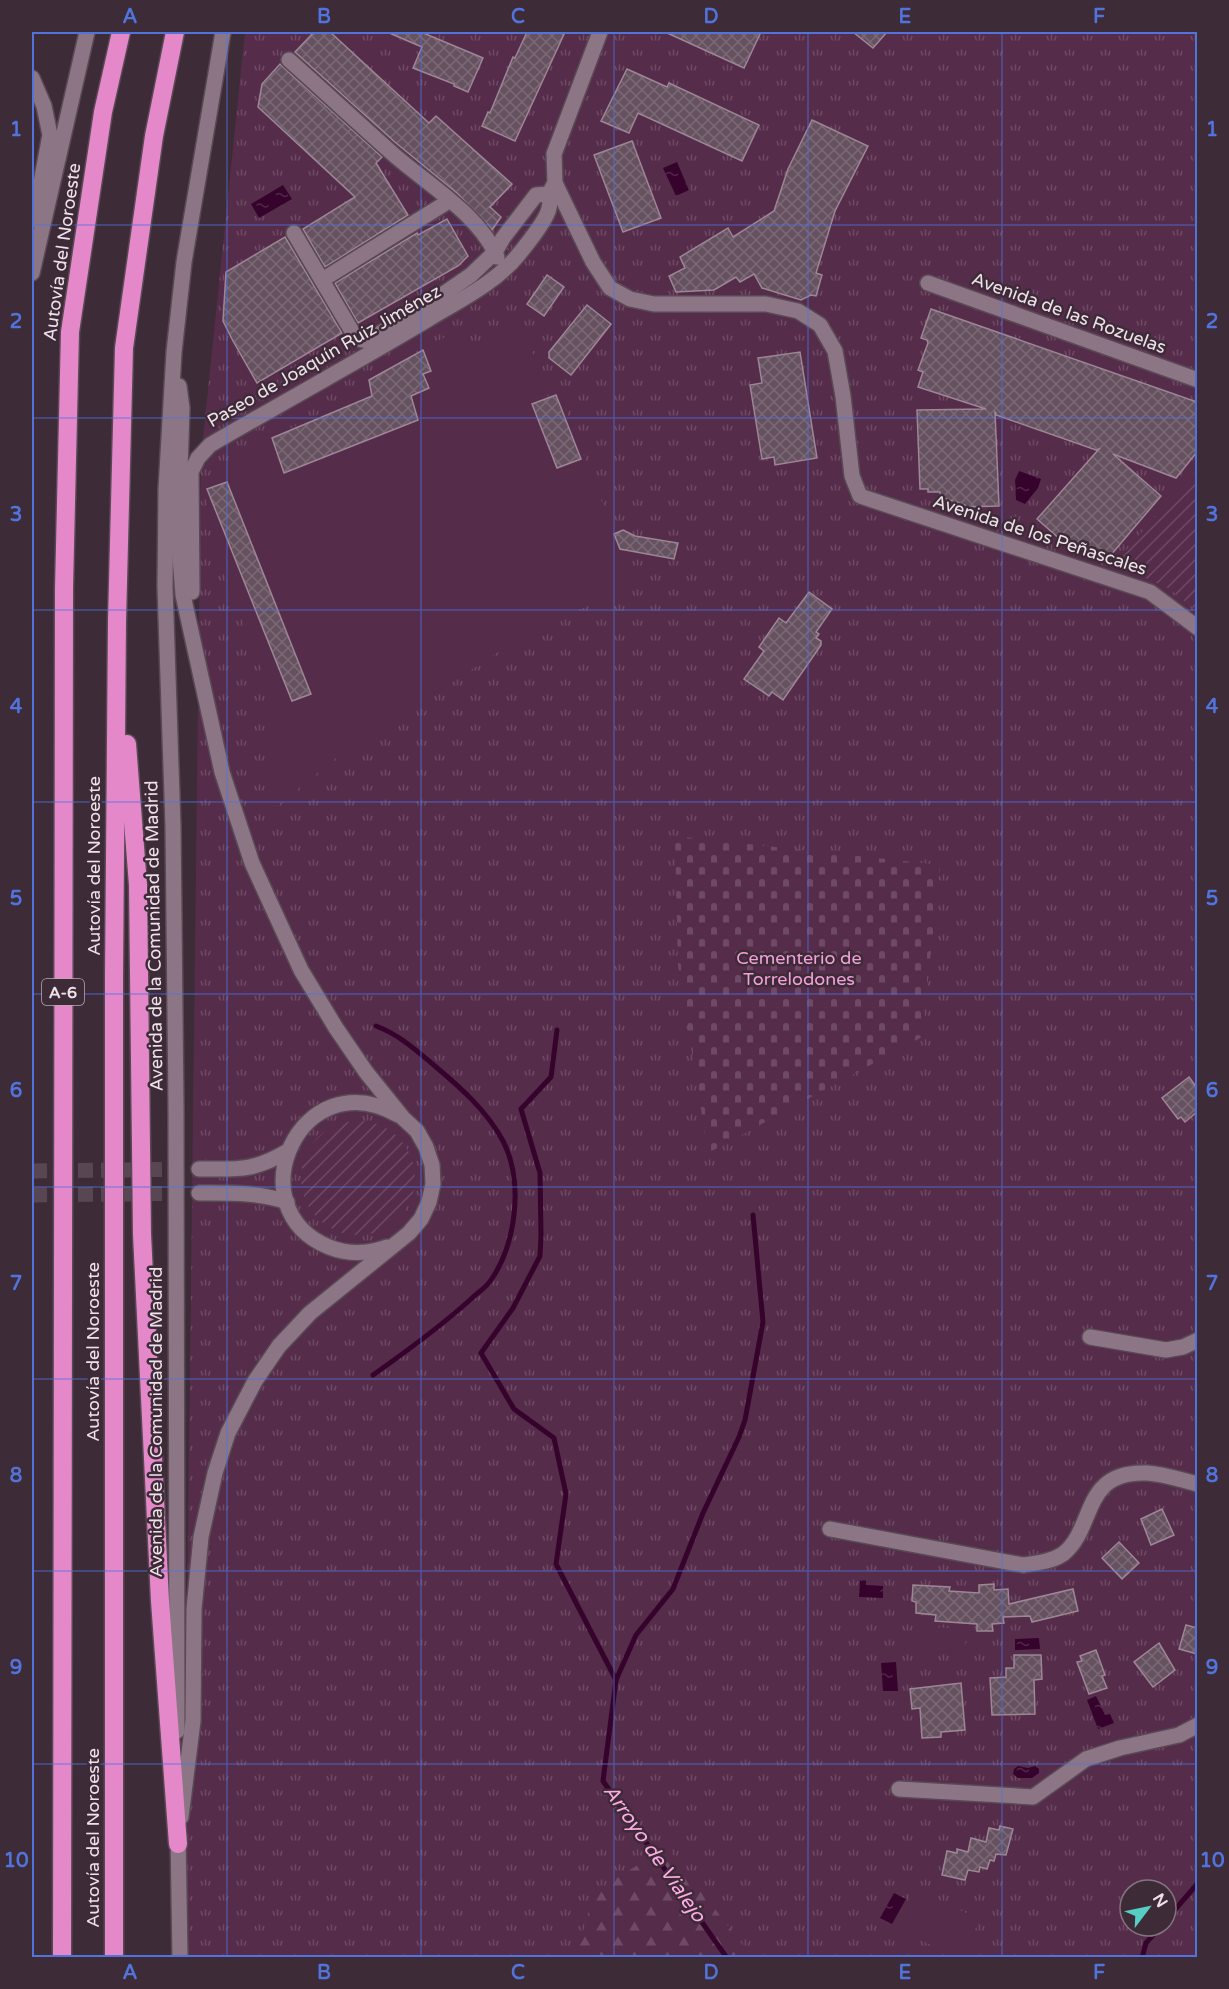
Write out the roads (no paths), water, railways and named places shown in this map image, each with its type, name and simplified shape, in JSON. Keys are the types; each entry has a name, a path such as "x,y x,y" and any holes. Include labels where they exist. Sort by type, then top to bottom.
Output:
{"highway":[{"name":"Autovía del Noroeste","path":"62,1958 64,601 70,332 103,112 121,32"},
{"name":"Autovía del Noroeste","path":"114,1958 114,975 117,621 124,348 154,136 174,32"},
{"path":"117,621 138,885 142,1234 160,1601 178,1844"}],"street":[{"path":"32,273 87,32"},
{"name":"Avenida de la Comunidad de Madrid","path":"178,1844 175,1491 176,1084 165,587 166,489 174,352 184,262 223,32"},
{"name":"Paseo de Joaquín Ruiz Jiménez","path":"195,658 190,492 192,472 198,458 210,445 405,333 503,271 519,254 550,208 554,154 600,32"},
{"path":"289,60 394,155 476,223 487,237 503,271"},
{"path":"32,78 44,106 50,135 32,236"},
{"path":"294,233 353,333 358,339 368,341 423,308 471,275 495,252 536,195 551,189"},
{"name":"Paseo de Joaquín Ruiz Jiménez","path":"551,189 610,288 630,299 654,304 766,304 798,311 820,324 835,351 843,396 852,476 861,496"},
{"path":"322,280 449,201"},
{"name":"Avenida de las Rozuelas","path":"928,283 1197,380"},
{"path":"174,352 182,408 178,533 183,595 195,658 222,772 252,863 307,980 366,1072 403,1118 417,1131 432,1165 433,1184 429,1202 421,1219 409,1233 310,1313 279,1346 255,1381 228,1433 215,1473 201,1537 194,1609 193,1721 178,1844 180,1958"},
{"name":"Avenida de los Peñascales","path":"861,496 1150,592 1197,628"},
{"path":"394,1244 367,1252 339,1251 322,1244 307,1233 295,1219 287,1202 283,1185 283,1168 297,1133 311,1119 328,1109 347,1103 367,1103 386,1108 403,1118"},
{"path":"199,1169 247,1169 267,1163 288,1151"},
{"path":"199,1193 268,1195 287,1202"},
{"path":"1090,1337 1166,1350 1183,1347 1197,1340"},
{"path":"830,1529 1023,1565 1047,1561 1062,1555 1073,1544 1096,1494 1112,1481 1126,1475 1147,1473 1197,1484"},
{"path":"899,1789 1033,1797 1086,1759 1120,1748 1179,1735 1197,1725"}],"water":[{"path":"677,162 689,190 676,196 663,168"},
{"path":"283,185 292,199 259,218 251,204"},
{"path":"1019,471 1041,479 1038,488 1025,504 1016,500 1015,480"},
{"path":"860,1580 866,1580 866,1585 883,1586 883,1598 859,1597"},
{"path":"1039,1638 1040,1649 1015,1650 1015,1639"},
{"path":"896,1662 898,1691 883,1691 881,1663"},
{"path":"1096,1696 1105,1715 1110,1714 1114,1723 1098,1729 1087,1700"},
{"path":"1018,1766 1028,1768 1035,1766 1039,1769 1039,1773 1032,1778 1018,1778 1013,1774 1014,1769"},
{"path":"894,1893 906,1899 892,1924 880,1918"}],"waterway":[{"path":"373,1375 435,1329 489,1283 506,1249 511,1231 515,1194 510,1157 497,1130 481,1110 455,1083 415,1049 376,1026"},
{"name":"Arroyo de Vialejo","path":"557,1030 551,1077 521,1109 540,1173 540,1256 513,1308 481,1353 514,1409 554,1438 566,1494 556,1564 616,1680 603,1781 727,1958"},
{"path":"616,1680 636,1635 673,1589 703,1513 745,1420 763,1322 753,1215"},
{"path":"1178,1906 1198,1883"},
{"path":"1142,1958 1146,1943 1150,1938"}],"tunnel":[{"path":"32,1171 199,1169"},
{"path":"32,1195 199,1193"}],"park label":[{"name":"Cementerio de Torrelodones","path":"799,968"}]}
